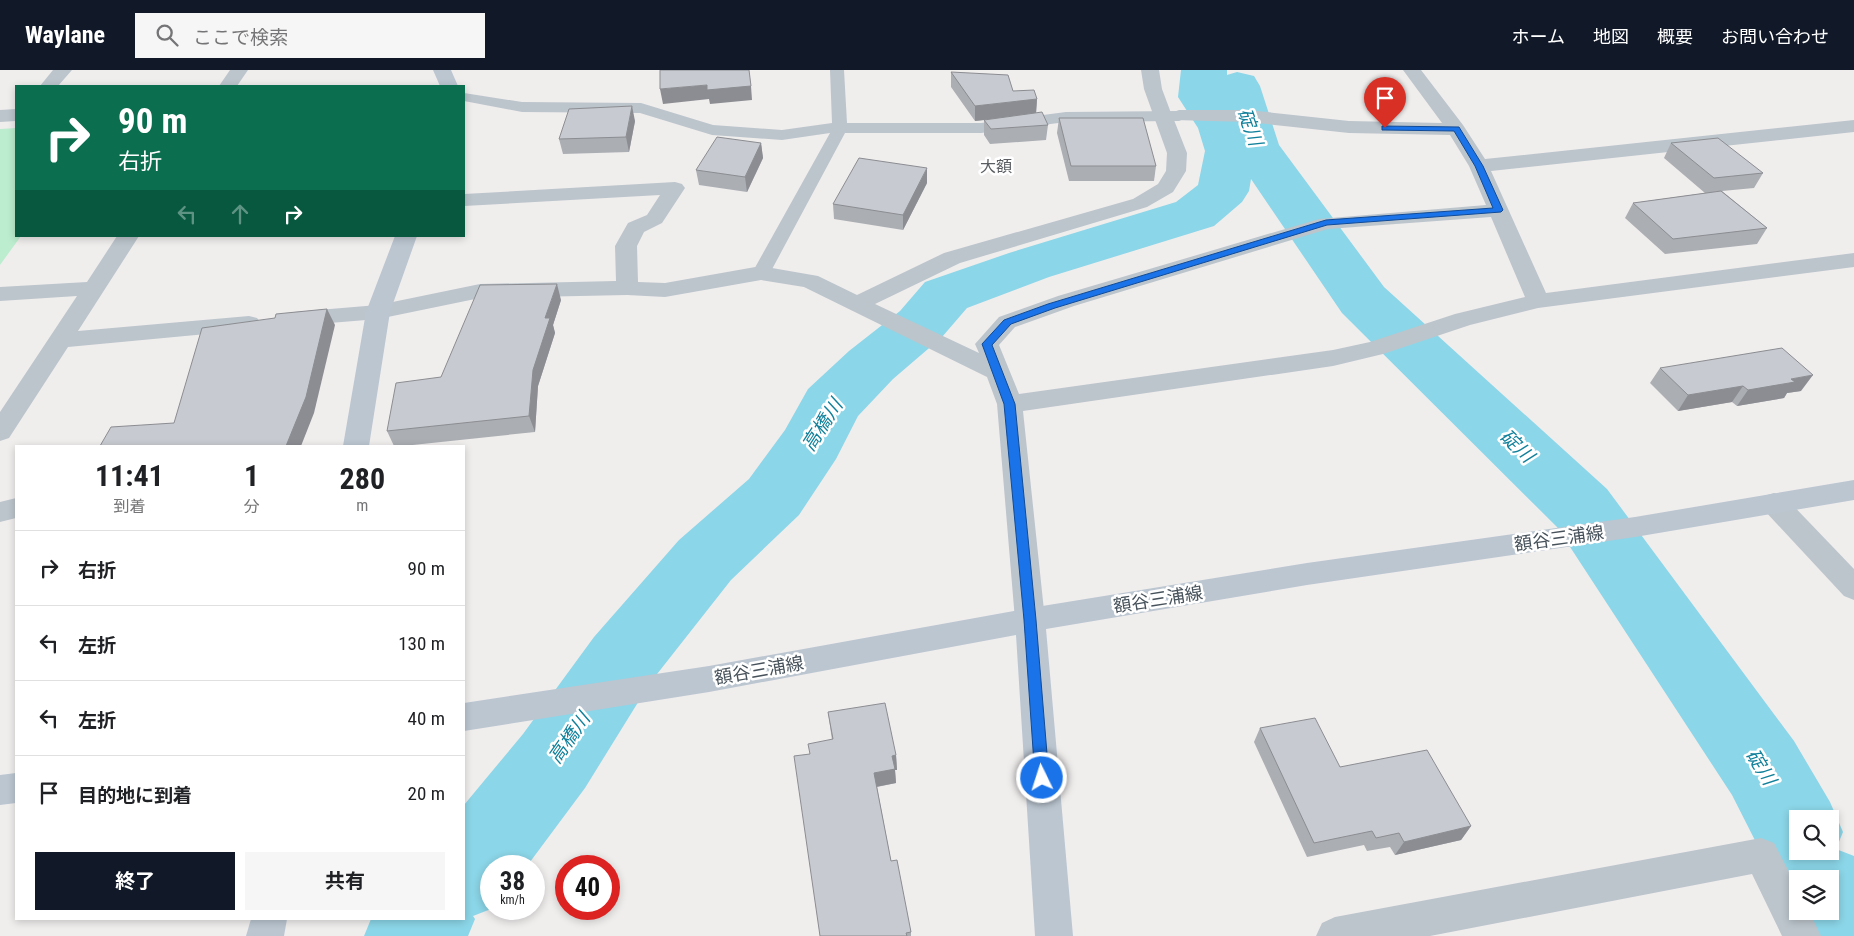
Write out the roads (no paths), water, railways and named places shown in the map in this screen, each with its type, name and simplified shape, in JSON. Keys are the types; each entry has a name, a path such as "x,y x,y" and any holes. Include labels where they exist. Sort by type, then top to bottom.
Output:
{"main road":[{"path":"442,70 449,85"},
{"path":"356,445 378,312 406,237"},
{"name":"額谷三浦線","path":"465,717 709,680 1030,620 1307,574 1576,536 1854,490"},
{"path":"1030,620 1054,936"},
{"path":"0,790 15,788"},
{"path":"265,936 269,920"}],"street":[{"path":"50,85 63,70"},
{"path":"229,85 239,70"},
{"path":"856,304 952,258 1140,203 1166,188 1176,171 1172,116 1153,89 1150,70"},
{"path":"1412,70 1456,129 1479,166 1538,302"},
{"path":"0,116 15,115"},
{"path":"1172,116 1248,116 1349,127 1456,129"},
{"path":"1479,166 1854,126"},
{"path":"465,200 675,188 655,219 636,228 626,246 627,288"},
{"path":"1030,620 1010,404 987,344 1007,322 1066,301 1326,223 1498,210"},
{"path":"0,432 127,237"},
{"path":"1010,404 1333,358 1375,349 1463,320 1538,302 1854,260"},
{"path":"60,340 378,312 480,290 627,288 665,290 761,273 810,281 997,372"},
{"path":"0,294 94,288"},
{"path":"1774,503 1854,588"},
{"path":"0,512 15,508"},
{"path":"1335,936 1761,855 1802,936"}],"lane":[{"path":"761,273 840,128 838,70"},
{"path":"465,98 522,107 641,108 712,130 782,135 840,128 982,128 1066,117 1172,116"}],"waterway":[{"name":"高橋川","path":"465,874 554,761 622,660 705,560 774,497 812,442 831,405 871,365 921,324 946,295 1029,265 1195,214 1223,191 1230,151 1223,128 1202,97 1204,70"},
{"name":"碇川","path":"1237,86 1254,146 1363,300 1582,508 1763,768 1789,816"},
{"name":"碇川","path":"1839,908 1854,936"},
{"name":"高橋川","path":"412,936 426,920"}],"district":[{"name":"大額","path":"996,166"}]}
